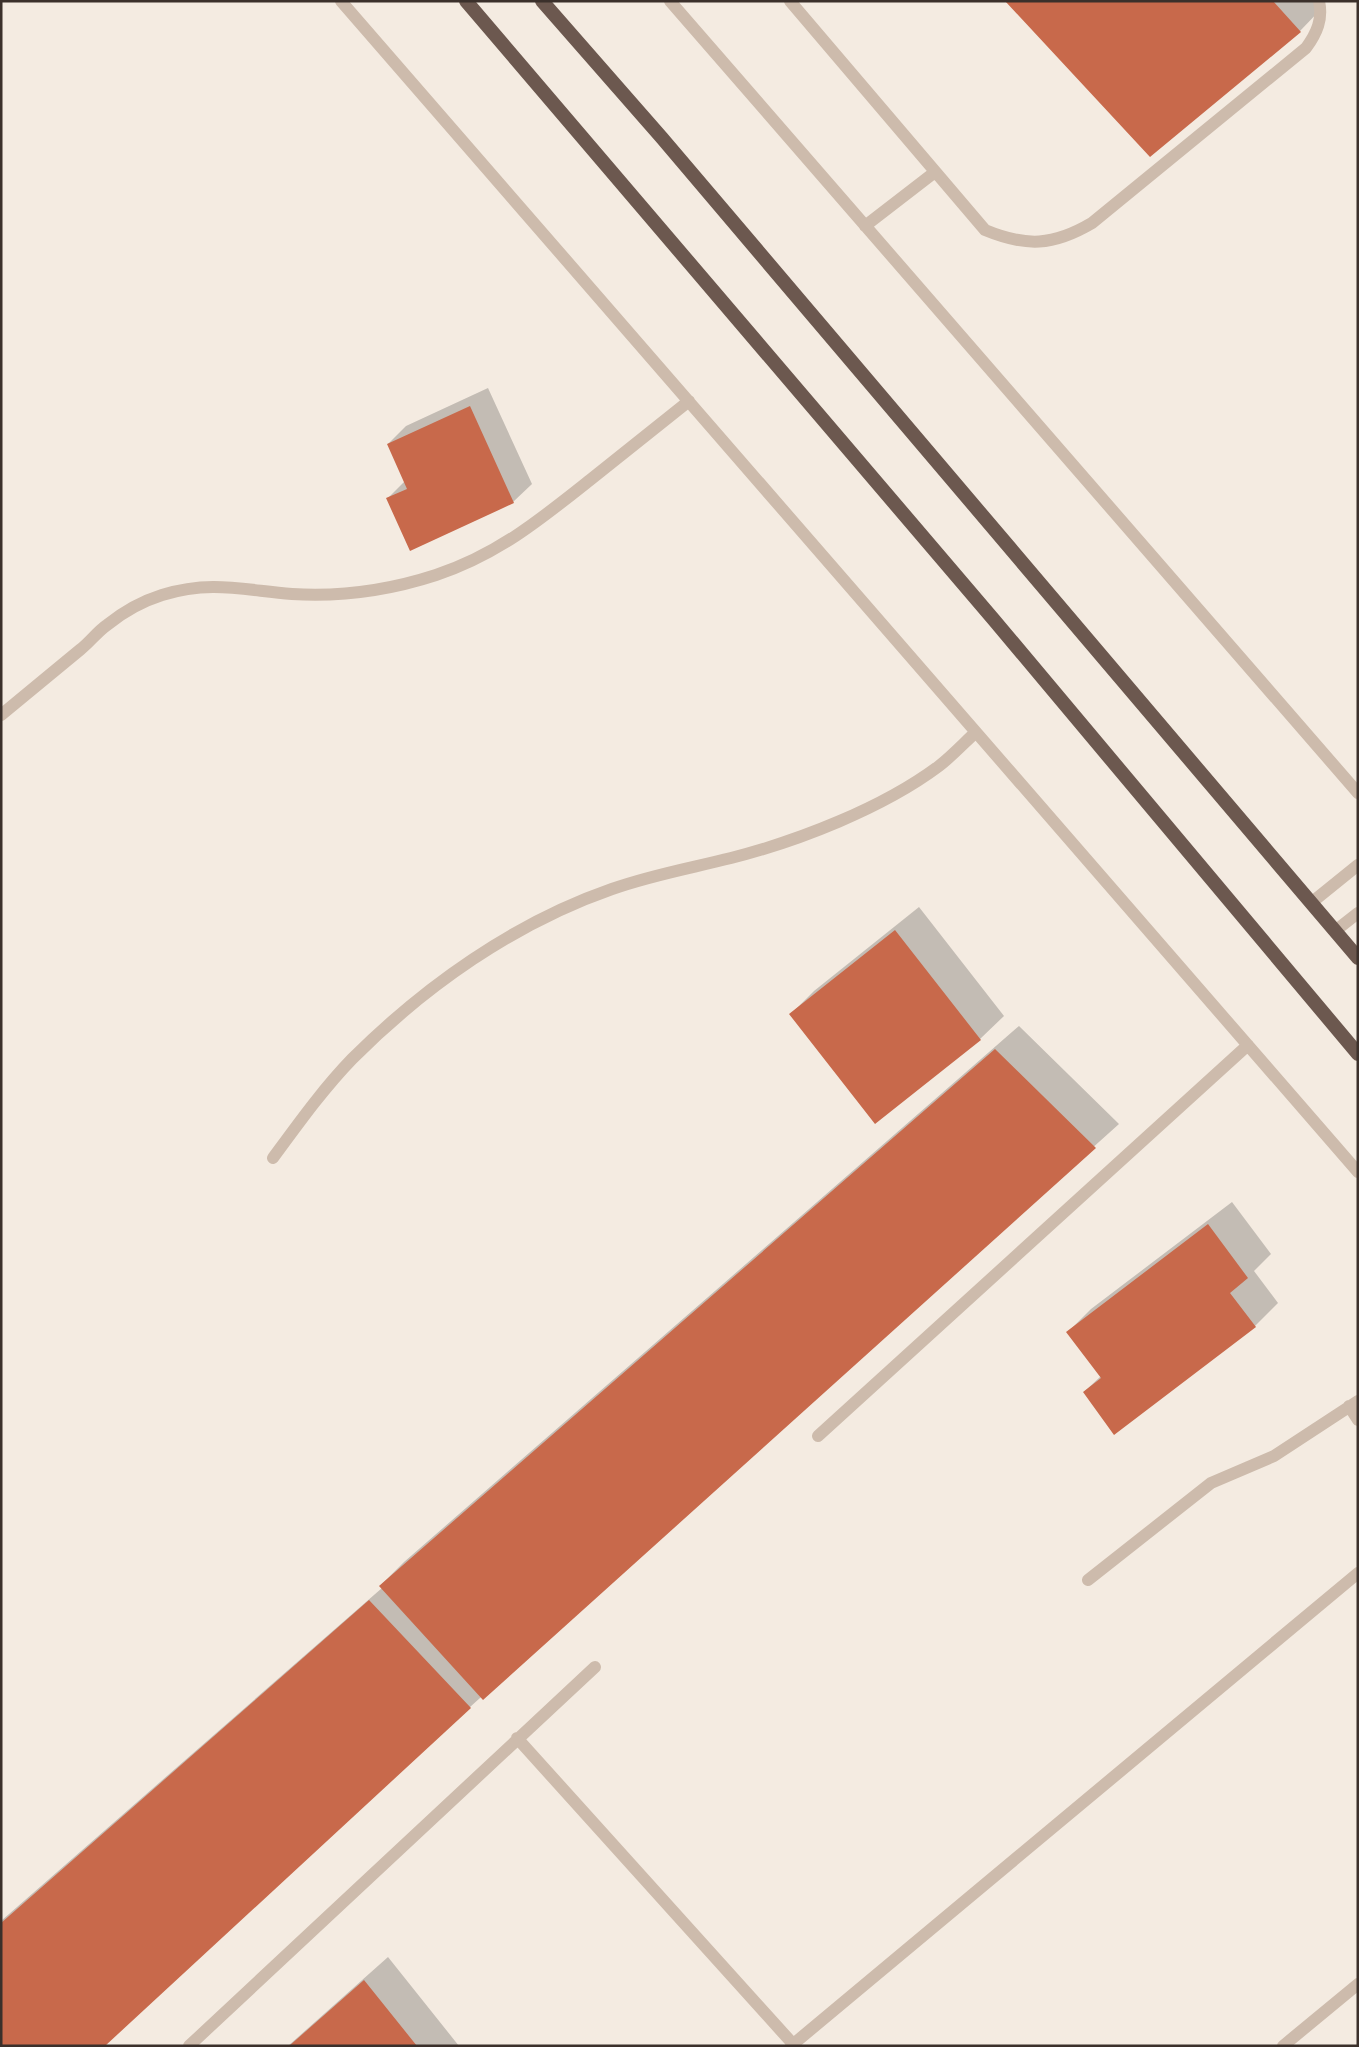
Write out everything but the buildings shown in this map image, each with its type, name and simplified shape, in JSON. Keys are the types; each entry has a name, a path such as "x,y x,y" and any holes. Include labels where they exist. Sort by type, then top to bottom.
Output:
{"highway":[{"path":"466,1 994,620 1358,1054"},
{"path":"542,1 662,138 1358,958"}],"street":[{"path":"341,1 1358,1172"},
{"path":"670,1 1358,793"},
{"path":"790,1 985,230 1005,239 1026,243 1049,241 1071,235 1092,222 1306,48 1316,34 1318,27 1320,19 1319,1"},
{"path":"865,226 935,172"},
{"path":"1,715 84,646 106,625 132,608 160,596 209,586 233,586 292,594 362,592 395,586 436,575 474,560 511,540 546,517 689,400"},
{"path":"273,1158 310,1107 358,1054 397,1017 439,984 498,943 553,914 611,890 671,871 791,840 848,817 894,793 938,766 976,732"},
{"path":"1311,903 1358,865"},
{"path":"1335,931 1358,913"},
{"path":"818,1436 1248,1045"},
{"path":"1088,1580 1211,1483 1274,1456 1353,1404 1358,1420"},
{"path":"517,1738 792,2045 1358,1572"},
{"path":"189,2046 595,1667"},
{"path":"1283,2046 1358,1984"}]}
